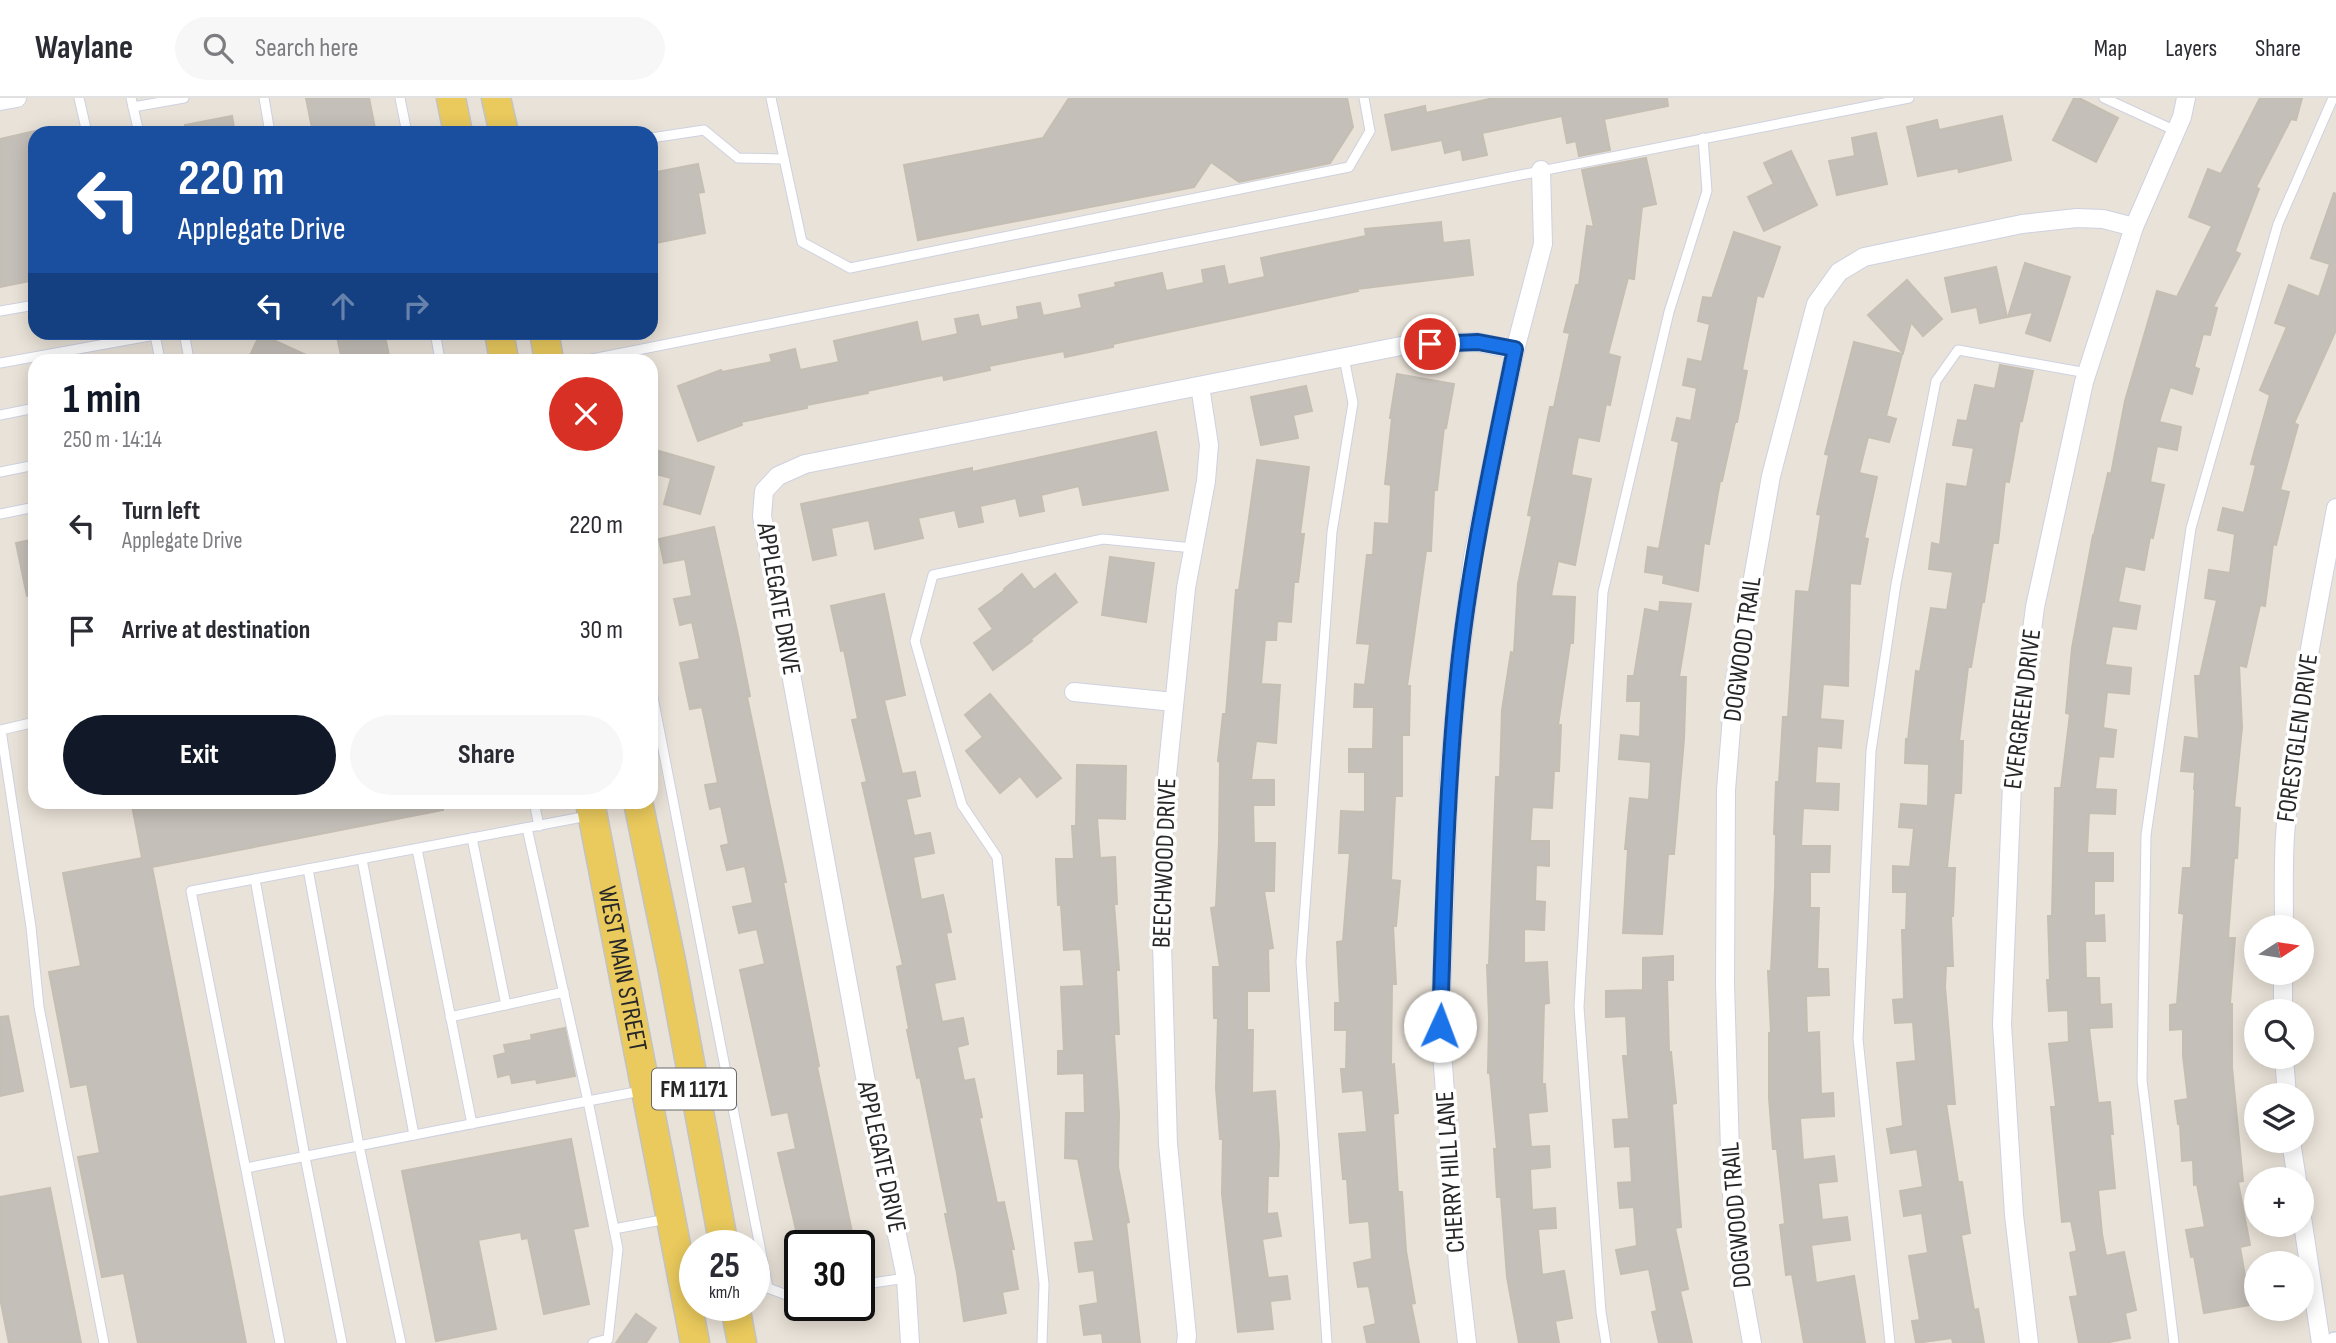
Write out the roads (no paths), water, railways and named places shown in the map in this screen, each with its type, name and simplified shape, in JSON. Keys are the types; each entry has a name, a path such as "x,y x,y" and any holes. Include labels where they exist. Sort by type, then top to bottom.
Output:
{"main road":[{"path":"450,98 456,126"},
{"path":"496,98 502,126"},
{"name":"WEST MAIN STREET","path":"592,809 695,1343"},
{"name":"WEST MAIN STREET","path":"640,809 721,1230"},
{"path":"738,1321 742,1343"}],"street":[{"path":"0,101 17,98"},
{"name":"EVERGREEN DRIVE","path":"2029,1343 2014,1215 2002,1024 2012,784 2035,607 2087,373 2134,227 2176,131 2186,98"},
{"name":"CHERRY HILL LANE","path":"1467,1343 1458,1264 1440,1026 1449,780 1458,672 1473,558 1515,349 1542,244 1541,170"},
{"name":"DOGWOOD TRAIL","path":"1752,1343 1740,1276 1731,1184 1725,984 1726,790 1735,680 1771,476 1816,303 1839,272 1864,257 2022,224 2077,218 2103,219 2134,227"},
{"name":"APPLEGATE DRIVE","path":"911,1343 906,1278 873,1120 762,516 764,491 778,476 805,464 1406,345 1478,342 1515,349"},
{"name":"BEECHWOOD DRIVE","path":"1186,1343 1168,1144 1161,910 1165,795 1174,702 1186,588 1206,481 1209,445 1200,386"},
{"name":"FORESTGLEN DRIVE","path":"2284,915 2285,838 2295,751 2311,642 2336,508"},
{"path":"1074,692 1174,702"},
{"path":"2305,1237 2321,1343"}],"lane":[{"path":"79,98 85,126"},
{"path":"137,126 132,103 184,98"},
{"path":"264,98 269,126"},
{"path":"400,98 406,126"},
{"path":"771,98 802,242 850,268 1349,167 1370,131 1364,98"},
{"path":"617,354 1909,98"},
{"path":"2104,98 2176,131"},
{"path":"2174,1343 2142,1080 2146,835 2191,528 2278,224 2333,98"},
{"path":"658,137 705,130 738,158 784,159"},
{"path":"1606,1343 1601,1312 1579,1007 1603,592 1669,312 1707,191 1703,138"},
{"path":"0,311 28,306"},
{"path":"50,354 127,340"},
{"path":"1890,1343 1858,1040 1871,751 1896,584 1936,381 1958,350 2087,373"},
{"path":"0,363 28,358"},
{"path":"1326,1343 1301,962 1332,532 1353,402 1344,358"},
{"path":"0,415 28,409"},
{"path":"0,472 28,466"},
{"path":"0,514 28,508"},
{"path":"1042,1343 1044,1284 997,857 962,805 915,640 933,575 1103,539 1194,548"},
{"path":"658,723 768,1287 784,1294"},
{"path":"28,724 1,730 31,927 39,1007 104,1343"},
{"path":"535,809 539,826"},
{"path":"281,1343 191,891 539,826 589,809"},
{"path":"527,828 618,1249 608,1339 593,1343"},
{"path":"472,838 506,1005"},
{"path":"417,849 471,1124"},
{"path":"362,859 414,1135"},
{"path":"309,869 359,1146 401,1343"},
{"path":"255,879 342,1343"},
{"path":"450,1017 564,992"},
{"path":"246,1168 646,1090"},
{"path":"614,1229 671,1218"},
{"path":"875,1283 906,1278"}]}
